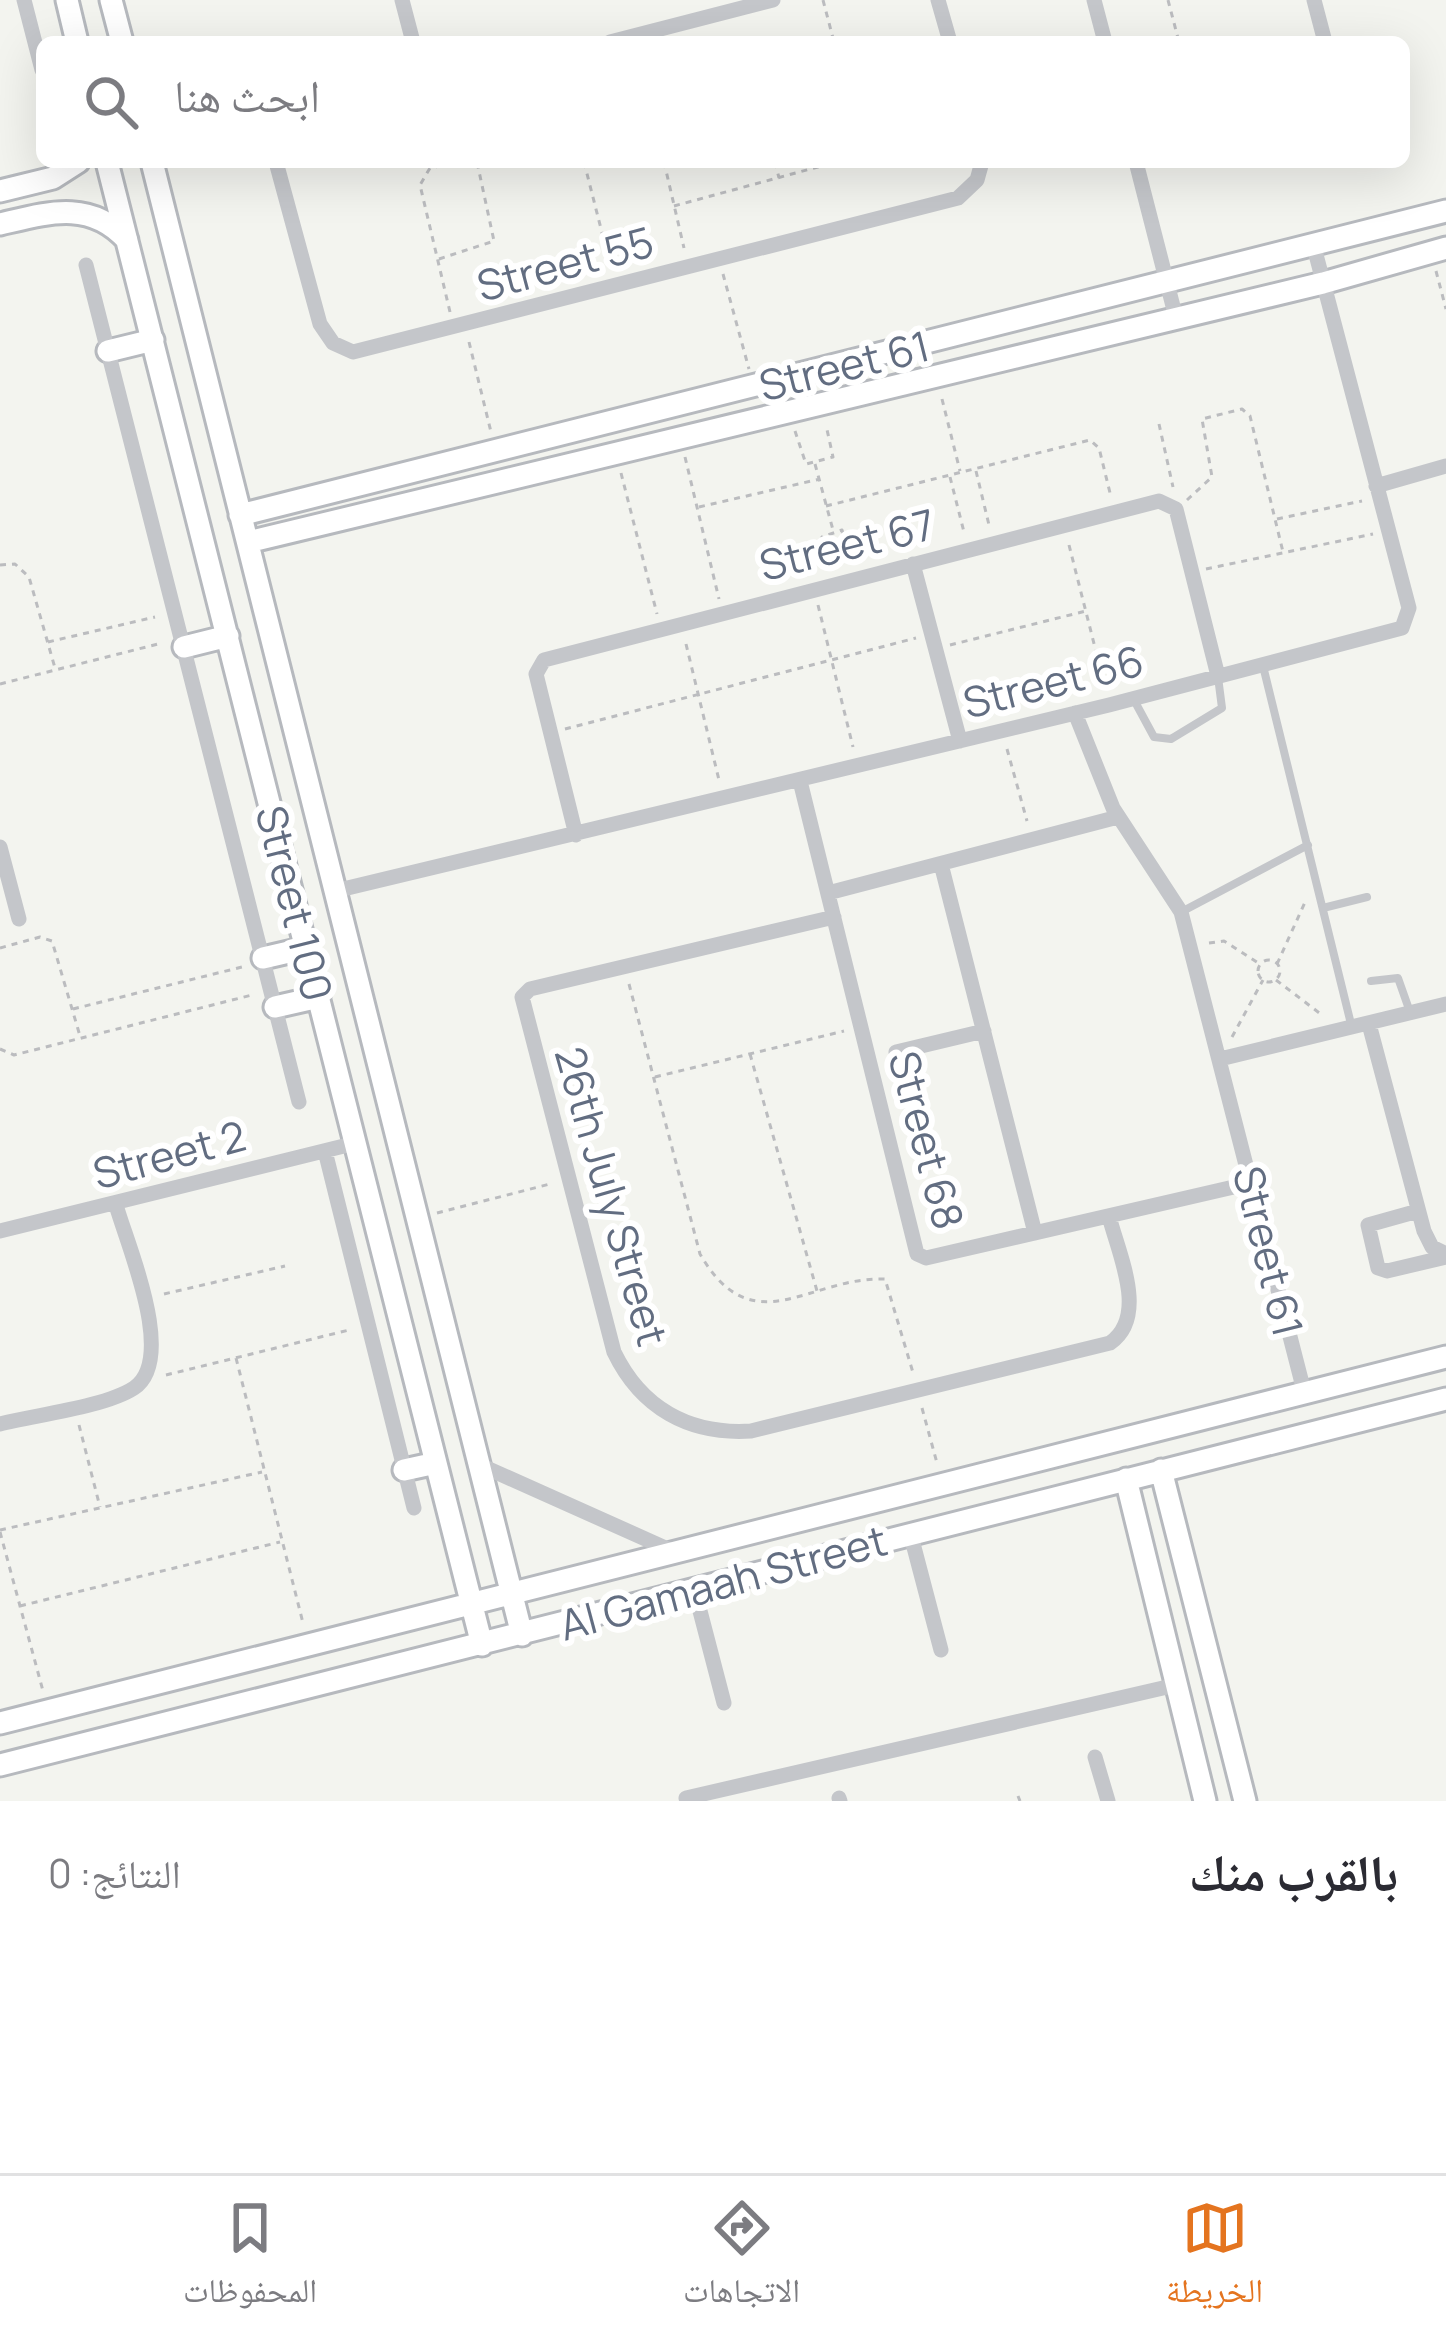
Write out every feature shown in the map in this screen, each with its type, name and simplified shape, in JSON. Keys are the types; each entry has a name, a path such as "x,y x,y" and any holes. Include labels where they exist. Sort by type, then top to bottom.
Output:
{"main road":[{"path":"67,0 76,36"},
{"path":"111,0 120,36"},
{"path":"0,191 41,181 66,168"},
{"name":"Street 100","path":"109,168 482,1645"},
{"name":"Street 100","path":"154,168 522,1635"},
{"path":"41,181 50,212"},
{"name":"Street 61","path":"240,514 1167,285 1446,211"},
{"path":"0,224 50,212 87,213 128,240"},
{"name":"Street 61","path":"248,542 1323,283 1439,250"},
{"path":"109,351 153,340"},
{"path":"182,642 228,636"},
{"path":"250,724 291,713"},
{"path":"263,960 306,948"},
{"path":"273,998 319,997"},
{"name":"Al Gamaah Street","path":"0,1723 471,1600 1446,1357"},
{"path":"414,1374 454,1364"},
{"name":"Al Gamaah Street","path":"0,1766 1446,1399"},
{"path":"1027,1461 1037,1500"},
{"path":"404,1470 436,1462"},
{"path":"1161,1470 1245,1801"},
{"path":"1126,1479 1205,1801"}],"street":[{"path":"24,0 36,47"},
{"path":"402,0 411,36"},
{"path":"633,36 773,0"},
{"path":"938,0 948,36"},
{"path":"1094,0 1103,36"},
{"path":"1314,0 1323,36"},
{"name":"Street 55","path":"278,168 320,324 333,343 365,352 958,198 977,180 980,168"},
{"path":"1138,168 1176,318"},
{"name":"Street 66","path":"334,891 1109,705 1406,624 1409,608 1314,247"},
{"path":"86,265 299,1102"},
{"path":"1378,492 1446,466"},
{"path":"1172,505 1218,676"},
{"name":"Street 67","path":"576,836 536,674 540,663 1114,513 1172,505"},
{"path":"914,564 960,741"},
{"name":"Street 61","path":"1075,713 1118,818 1181,912 1304,1391"},
{"name":"Street 68","path":"800,781 916,1254 926,1258 1251,1183"},
{"path":"828,893 1118,818"},
{"path":"0,847 19,920"},
{"path":"941,864 1035,1233"},
{"name":"26th July Street","path":"834,917 530,989 522,997 614,1352 633,1384 661,1410 713,1431 751,1431 1119,1337 1131,1310 1109,1216"},
{"path":"1220,1059 1446,1004"},
{"path":"1354,1028 1427,1240 1446,1255"},
{"path":"896,1052 984,1031"},
{"name":"Street 2","path":"0,1231 356,1144"},
{"path":"325,1151 414,1508"},
{"path":"0,1424 127,1392 141,1382 154,1348 116,1205"},
{"path":"1418,1211 1368,1226 1378,1268 1387,1271 1446,1255"},
{"path":"480,1465 670,1550"},
{"path":"910,1532 941,1649"},
{"path":"694,1588 724,1703"},
{"path":"686,1798 1176,1685"},
{"path":"1095,1757 1108,1801"}],"lane":[{"path":"1263,664 1354,1028"},
{"path":"1134,698 1154,737 1172,739 1222,708 1218,676"},
{"path":"1181,912 1308,845"},
{"path":"1324,908 1367,897"},
{"path":"1371,981 1398,978 1410,1014"}],"path":[{"path":"823,0 832,36"},
{"path":"1168,0 1177,36"},
{"path":"430,168 420,185 437,260 496,451"},
{"path":"437,260 494,241 478,168"},
{"path":"586,168 616,287"},
{"path":"665,168 688,268"},
{"path":"776,168 779,178"},
{"path":"674,206 815,168"},
{"path":"1439,250 1446,309"},
{"path":"719,260 754,388"},
{"path":"936,376 960,472"},
{"path":"790,411 803,463 815,462 834,456 821,404"},
{"path":"1172,505 1212,477 1202,419 1237,409 1250,416 1283,552"},
{"path":"1159,424 1173,478 1172,505"},
{"path":"680,438 723,613"},
{"path":"826,506 1090,440 1099,448 1114,513"},
{"path":"616,454 661,629"},
{"path":"815,462 833,532"},
{"path":"976,469 994,544"},
{"path":"949,475 968,550"},
{"path":"697,508 820,479"},
{"path":"1275,520 1378,492"},
{"path":"1064,526 1109,705"},
{"path":"835,584 822,537 833,532 842,530 856,579"},
{"path":"1193,572 1388,531"},
{"path":"0,566 15,564 29,577 55,670"},
{"path":"814,590 858,766"},
{"path":"551,732 832,660 1086,611"},
{"path":"47,642 175,612"},
{"path":"681,624 723,800"},
{"path":"0,684 182,642"},
{"path":"1003,731 1032,840"},
{"path":"1276,980 1277,964 1316,878"},
{"path":"0,948 40,937 52,941 81,1038"},
{"path":"1192,950 1224,941 1260,964 1263,980 1220,1059"},
{"path":"73,1009 263,960"},
{"path":"1260,964 1268,960 1277,964"},
{"path":"624,967 700,1254 709,1270 724,1287 754,1302 887,1280 942,1482"},
{"path":"1263,980 1276,980 1354,1028"},
{"path":"0,1049 14,1055 273,998"},
{"path":"653,1078 861,1027"},
{"path":"750,1054 817,1293"},
{"path":"418,1218 566,1180"},
{"path":"142,1299 285,1266"},
{"path":"141,1382 368,1325"},
{"path":"236,1358 308,1642"},
{"path":"74,1406 100,1508"},
{"path":"48,1710 0,1531 265,1472"},
{"path":"20,1606 282,1542"}]}
